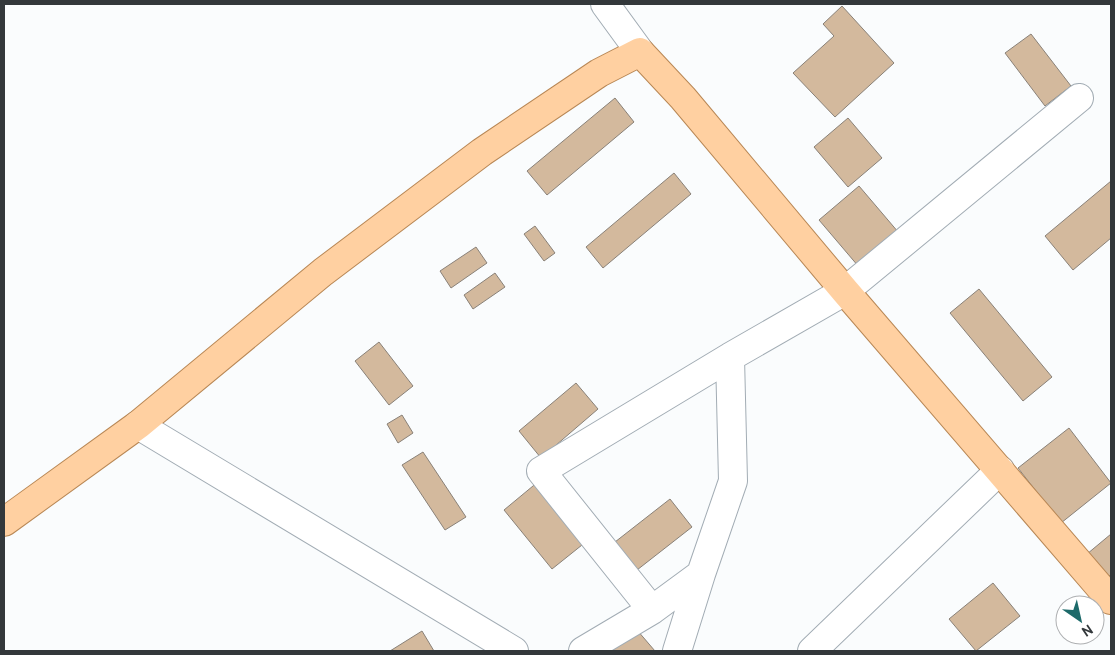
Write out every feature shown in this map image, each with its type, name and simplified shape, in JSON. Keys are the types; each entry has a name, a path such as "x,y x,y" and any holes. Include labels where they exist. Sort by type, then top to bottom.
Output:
{"main road":[{"path":"4,522 138,426 323,272 482,152 599,73 640,52 683,98 845,291 1111,600"}],"street":[{"path":"605,4 640,52"},
{"path":"652,610 542,471 730,357 845,291 1079,98"},
{"path":"677,651 733,481 730,357"},
{"path":"138,426 514,651"},
{"path":"812,651 1000,470"},
{"path":"583,651 652,610 701,574"}],"building":[{"path":"842,6 894,63 835,117 793,73 834,36 823,24"},
{"path":"1031,34 1071,86 1045,106 1005,53"},
{"path":"615,98 634,122 547,195 527,171"},
{"path":"848,118 882,158 848,187 814,147"},
{"path":"674,173 691,194 603,268 586,247"},
{"path":"1111,181 1111,238 1073,270 1045,236"},
{"path":"859,186 899,233 859,267 819,220"},
{"path":"535,226 555,253 544,261 524,234"},
{"path":"476,247 487,263 451,288 440,271"},
{"path":"495,273 505,287 473,309 464,295"},
{"path":"979,289 1052,377 1023,401 950,313"},
{"path":"379,342 413,386 389,405 355,361"},
{"path":"576,383 598,409 541,458 519,431"},
{"path":"402,415 413,433 398,443 387,424"},
{"path":"1069,428 1111,483 1061,523 1018,468"},
{"path":"423,452 466,517 445,530 402,465"},
{"path":"539,481 587,541 552,569 504,510"},
{"path":"670,499 692,527 637,570 615,542"},
{"path":"1111,534 1111,574 1107,578 1087,554"},
{"path":"993,583 1020,616 976,651 949,619"},
{"path":"637,630 655,651 610,651"},
{"path":"422,631 434,651 390,651"}]}
